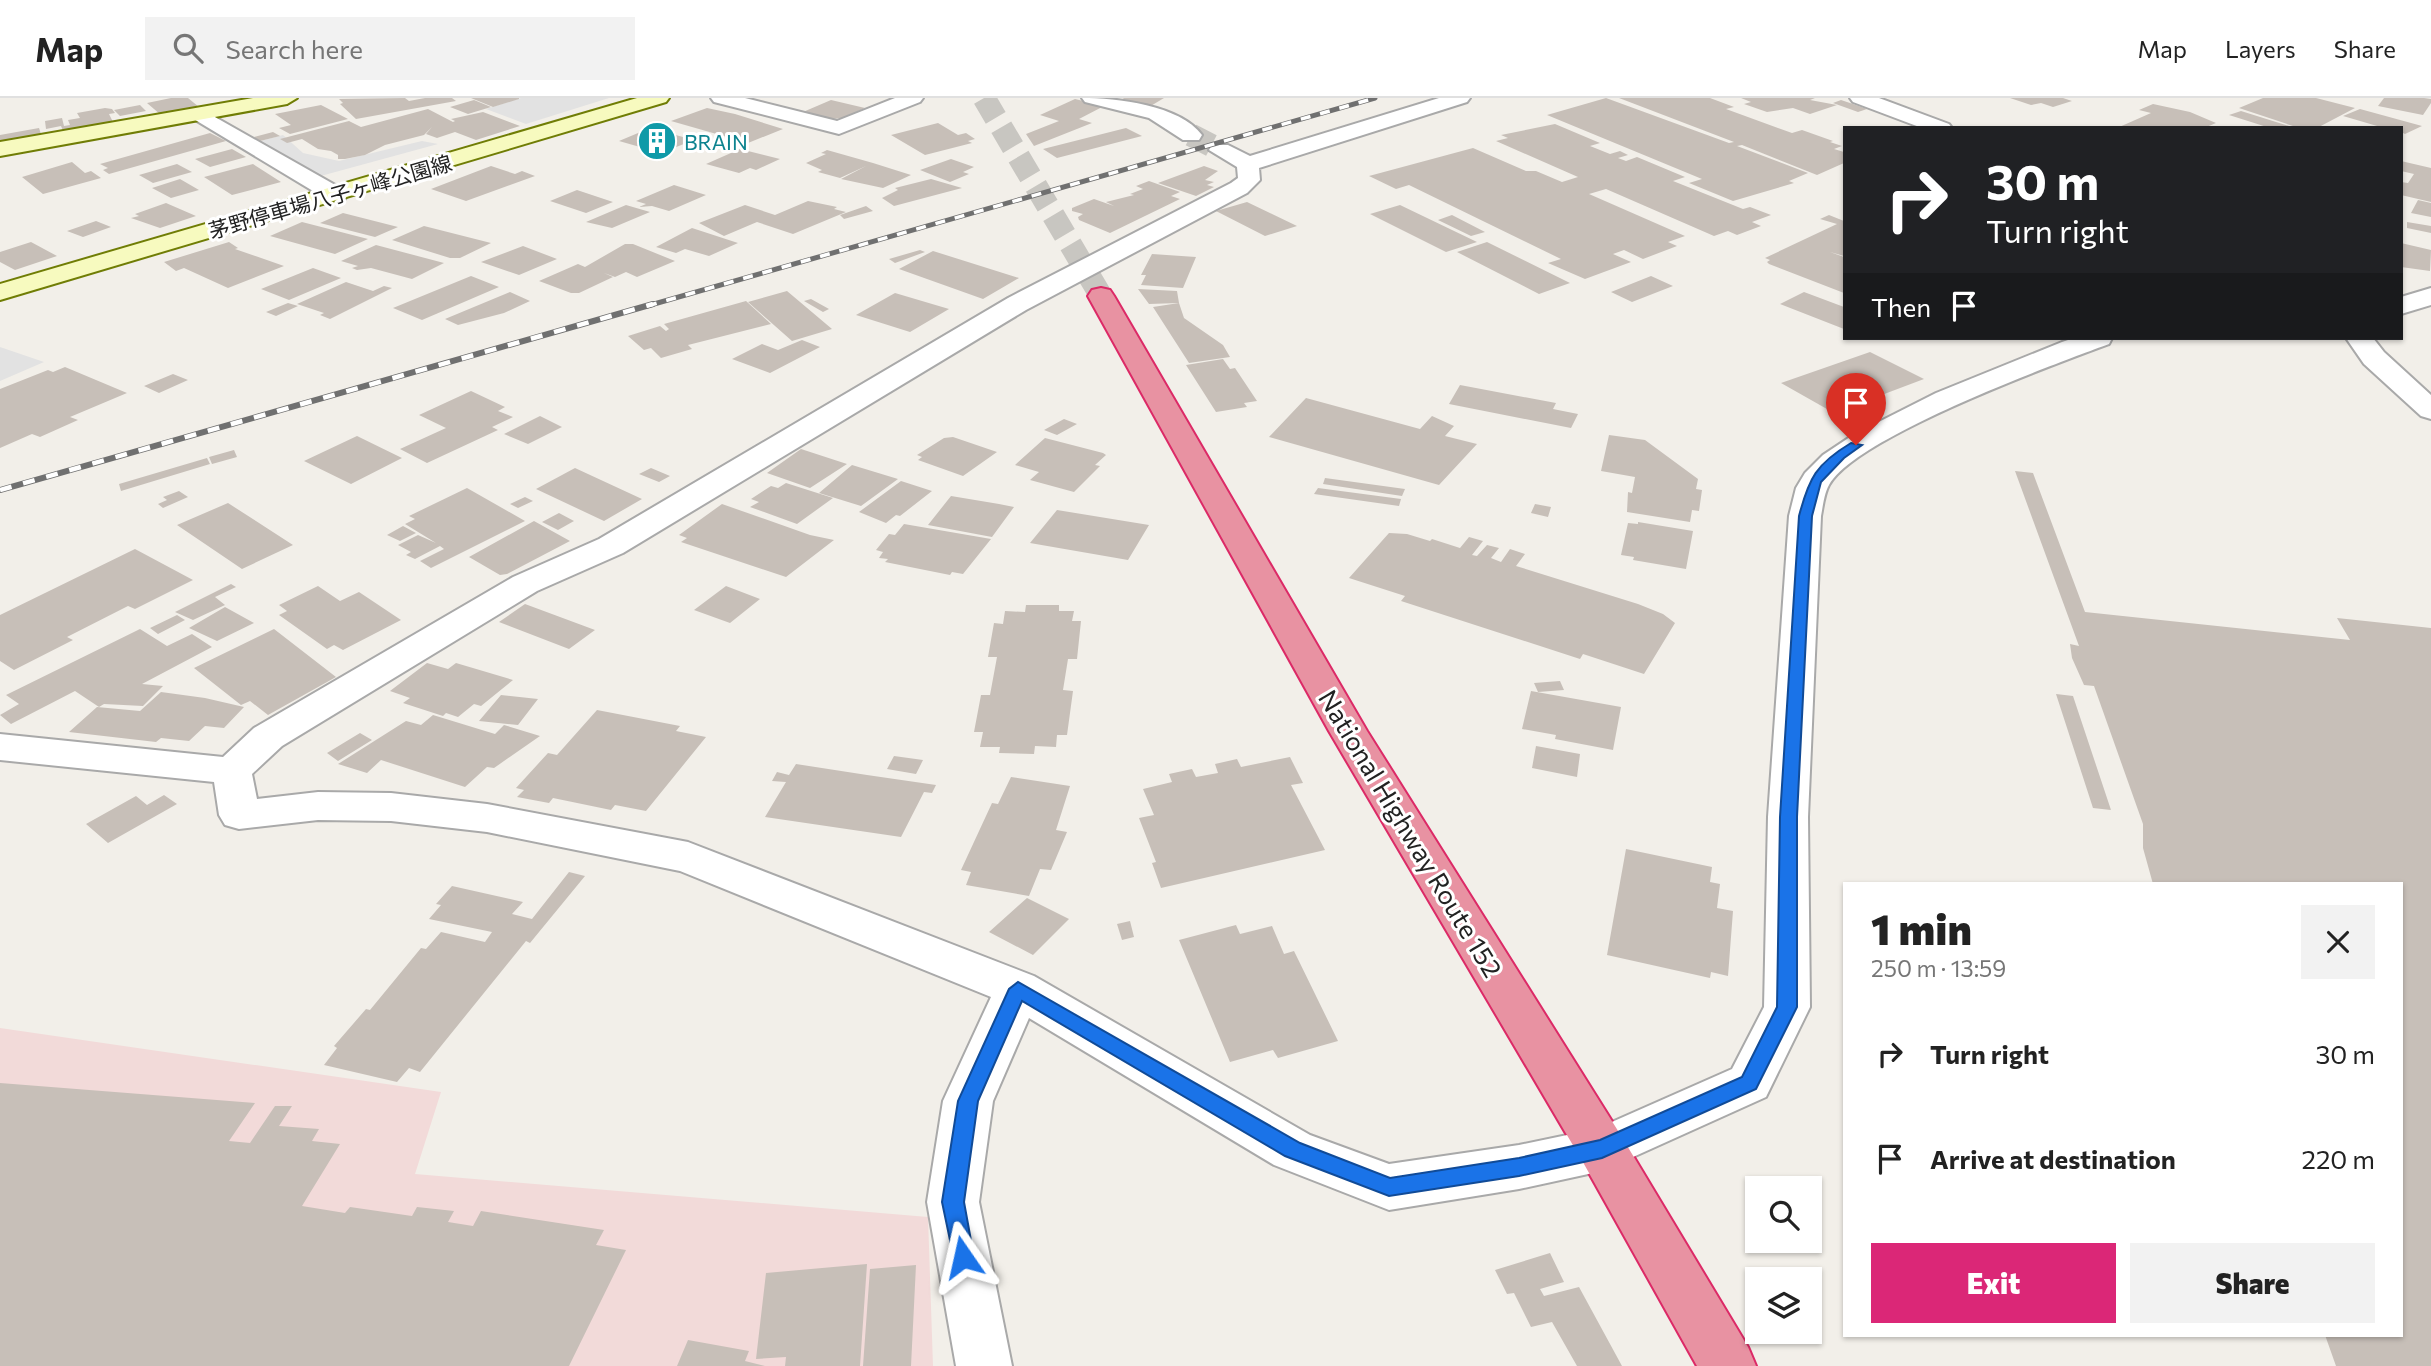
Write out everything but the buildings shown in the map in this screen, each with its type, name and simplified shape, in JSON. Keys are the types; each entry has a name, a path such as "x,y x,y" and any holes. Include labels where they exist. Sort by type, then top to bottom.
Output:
{"highway":[{"name":"National Highway Route 152","path":"1101,296 1348,731 1602,1149 1728,1366"}],"main road":[{"path":"0,149 287,98"},
{"name":"茅野停車場八子ヶ峰公園線","path":"2,290 336,195 659,98"}],"street":[{"path":"721,98 839,128 913,98"},
{"path":"1092,98 1156,114 1191,135"},
{"path":"0,747 232,771 268,737 525,584 611,546 1017,304 1239,188 1249,180 1234,157 1460,98"},
{"path":"1860,98 1937,126"},
{"path":"199,114 336,195"},
{"path":"2403,279 2431,284"},
{"path":"2403,305 2431,296"},
{"path":"232,771 239,815 318,806 391,807 487,818 688,857 1018,989 1292,1150 1389,1187 1519,1167 1602,1149 1749,1083 1787,1007 1788,817 1805,516 1815,481 1839,455 1872,435 2046,358 2094,340"},
{"path":"2360,340 2374,358 2431,410"},
{"path":"984,1366 953,1202 968,1101 1018,989"}],"shaded area":[{"path":"521,98 609,98 526,124 486,109"},
{"path":"283,135 303,153 339,161 422,141 438,144 317,177 256,142"},
{"path":"0,347 44,362 0,381"},
{"path":"0,1028 441,1092 415,1174 928,1217 933,1366 0,1366"}],"tunnel":[{"path":"984,98 1101,296"},
{"path":"1191,135 1220,150"}],"railway":[{"path":"647,306 1375,98"},
{"path":"0,490 653,304"}],"place":[{"name":"BRAIN","path":"657,141"}],"route":[{"path":"963,1257 953,1202 968,1101 1018,989 1292,1150 1389,1187 1519,1167 1602,1149 1749,1083 1787,1007 1788,817 1805,516 1815,481 1839,455 1856,445"}]}
